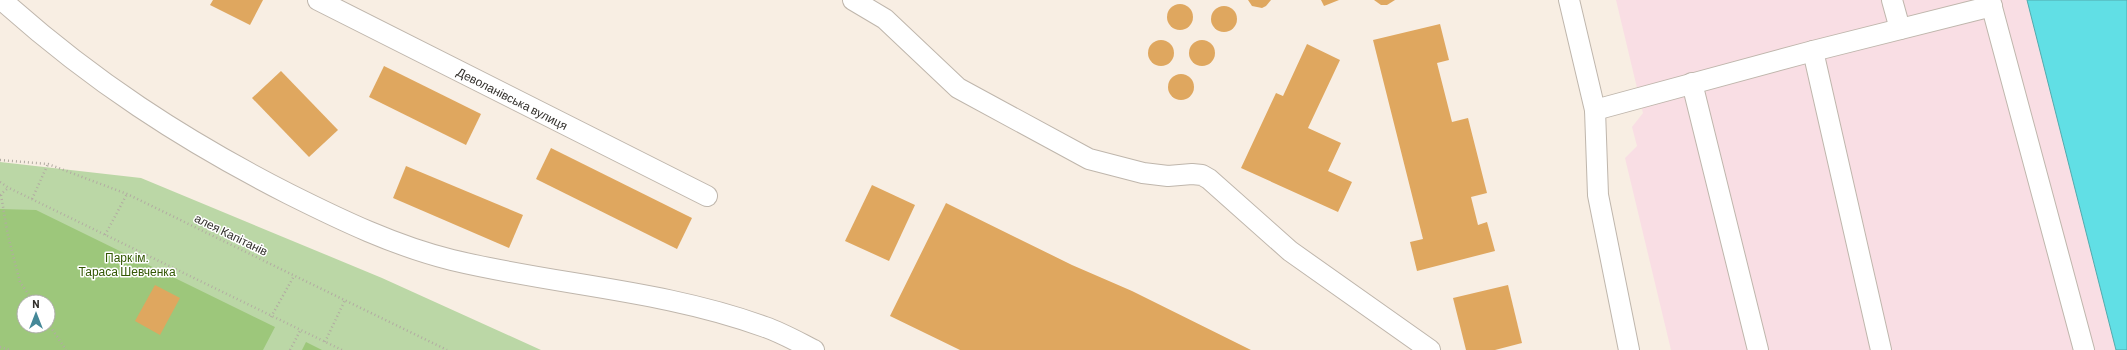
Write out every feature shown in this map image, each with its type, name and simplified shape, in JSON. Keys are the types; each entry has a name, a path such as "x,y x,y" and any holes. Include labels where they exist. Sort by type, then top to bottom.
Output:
{"street":[{"path":"2,0 41,35 88,71 161,122 202,147 326,213 390,241 451,260 654,297 719,313 766,327 814,350"},
{"name":"Деволанівська вулиця","path":"318,0 707,196"},
{"path":"853,0 886,19 958,88 1089,159 1144,173 1168,176 1192,174 1202,175 1209,179 1290,251 1430,350"},
{"path":"1569,0 1595,110 1598,195 1628,350"},
{"path":"1892,0 1900,29"},
{"path":"1595,110 1900,29 1991,3 2084,350"},
{"path":"1813,51 1881,350"},
{"path":"1692,83 1758,350"}],"path":[{"name":"алея Капітанів","path":"0,160 48,164 127,194 447,350"},
{"path":"32,199 48,164"},
{"path":"0,182 9,188 271,317 342,350"},
{"path":"9,188 1,195 8,236 20,282 28,294"},
{"path":"105,235 127,194"},
{"path":"271,317 294,276"},
{"path":"325,342 345,300"},
{"path":"290,350 300,331"},
{"path":"55,334 66,350"},
{"path":"0,347 10,350"}],"shaded area":[{"path":"1616,0 2027,0 2116,350 1671,350 1625,158 1637,146 1632,127 1643,113"}],"green space":[{"name":"Парк ім. Тараса Шевченка","path":"0,162 141,178 382,278 541,350 0,350"},
{"path":"0,209 36,210 275,327 263,350 0,350"},
{"path":"306,342 322,350 302,350"}],"water":[{"path":"2027,0 2127,0 2127,350 2116,350"}],"building":[{"path":"213,0 263,0 250,25 210,5"},
{"path":"1248,0 1271,0 1262,8 1252,6"},
{"path":"1321,0 1339,0 1324,6"},
{"path":"1374,0 1395,0 1387,5 1381,5"},
{"path":"1180,4 1189,8 1193,17 1189,26 1180,30 1171,26 1167,17 1171,8"},
{"path":"1224,6 1233,10 1237,19 1233,28 1224,32 1215,28 1211,19 1215,10"},
{"path":"1440,24 1449,60 1437,63 1452,122 1468,118 1487,193 1471,197 1478,225 1487,222 1495,251 1417,271 1410,242 1423,239 1373,40"},
{"path":"1161,40 1170,44 1174,53 1170,62 1161,66 1152,62 1148,53 1152,44"},
{"path":"1202,40 1211,44 1215,53 1211,62 1202,66 1193,62 1189,53 1193,44"},
{"path":"1307,44 1340,60 1308,128 1341,143 1328,171 1352,182 1338,212 1241,168 1276,93 1283,96"},
{"path":"384,66 481,114 466,145 369,97"},
{"path":"281,71 338,130 309,157 252,98"},
{"path":"1181,74 1190,78 1194,87 1190,96 1181,100 1172,96 1168,87 1172,78"},
{"path":"551,148 692,218 677,249 536,179"},
{"path":"406,166 523,215 509,248 393,198"},
{"path":"872,185 915,205 889,261 845,241"},
{"path":"946,203 1072,265 1132,291 1251,350 960,350 890,316"},
{"path":"155,285 180,298 160,335 135,321"},
{"path":"1508,285 1522,343 1495,350 1466,350 1453,298"}]}
